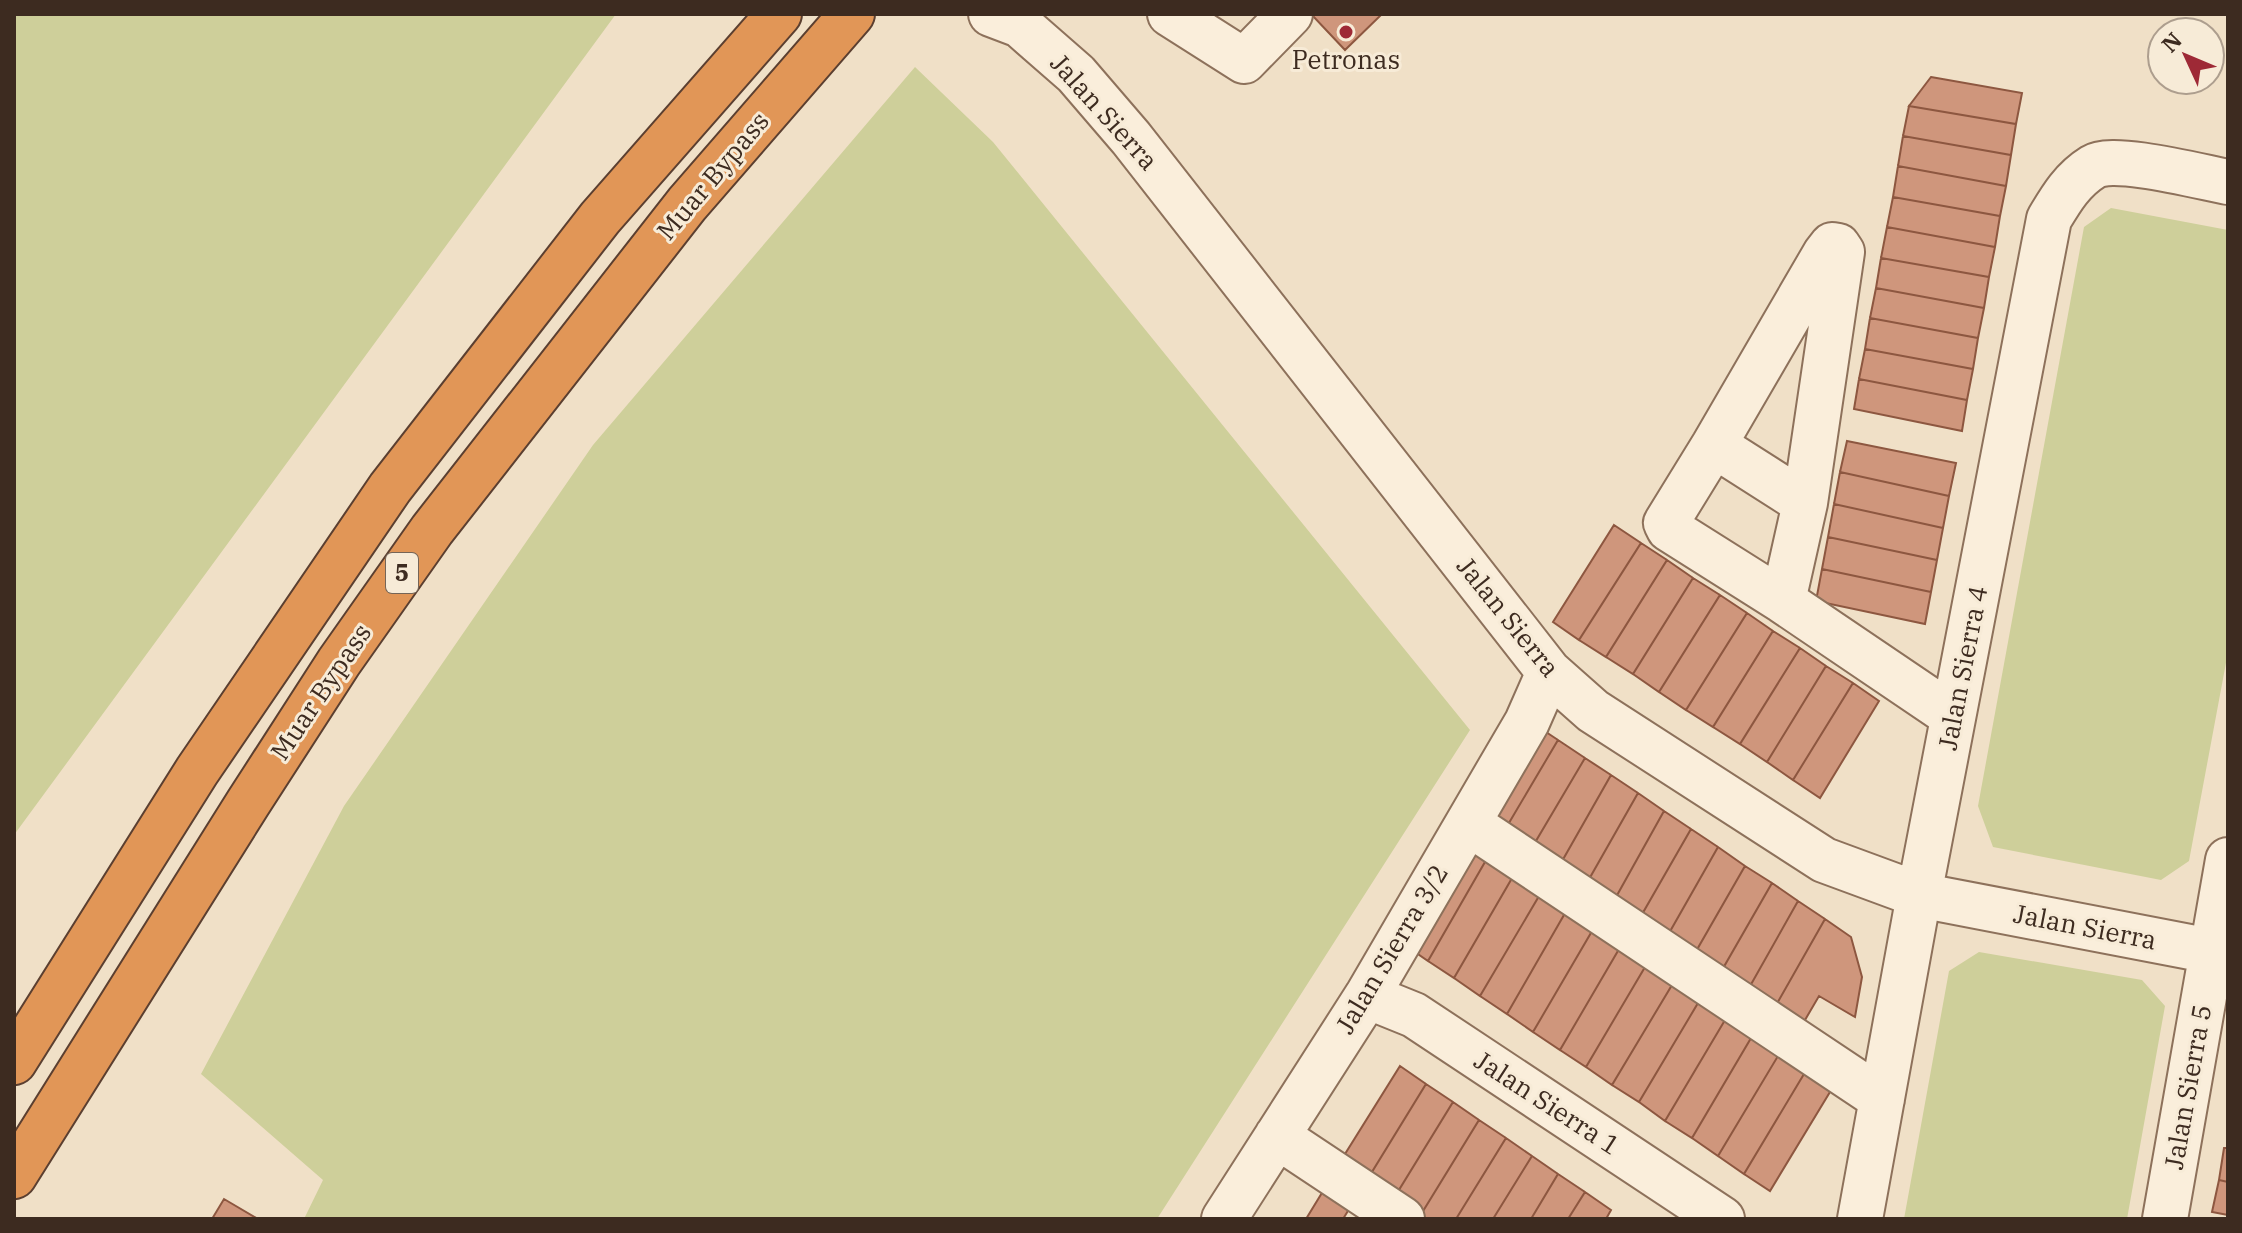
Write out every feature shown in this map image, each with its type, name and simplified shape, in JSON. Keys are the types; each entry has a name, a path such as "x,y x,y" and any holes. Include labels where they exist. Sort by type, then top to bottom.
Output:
{"highway":[{"name":"5","path":"14,1062 197,771 390,488 600,218 779,14"},
{"name":"Muar Bypass","path":"14,1176 339,662 424,542 687,204 852,14"}],"street":[{"name":"Jalan Sierra","path":"991,14 1020,25 1076,74 1131,138 1549,672 1593,711 1824,860 1919,895 2216,966"},
{"path":"1170,14 1244,61 1290,14"},
{"name":"Jalan Sierra 4","path":"1860,1219 2049,219 2068,187 2095,165 2126,163 2228,182"},
{"path":"1783,601 1805,503 1842,252 1838,246 1832,245 1666,523 1669,529 1783,601 1953,716"},
{"path":"1714,445 1805,503"},
{"name":"Jalan Sierra 3/2","path":"1224,1219 1367,996 1527,722 1549,672"},
{"path":"1468,823 1882,1099"},
{"name":"Jalan Sierra 5","path":"2165,1219 2216,966 2228,860"},
{"name":"Jalan Sierra 1","path":"1367,996 1414,1015 1722,1219"},
{"path":"1277,1136 1402,1219"}],"green space":[{"path":"14,14 616,14 14,835"},
{"path":"915,67 993,142 1470,730 1157,1219 304,1219 323,1180 201,1074 344,806 593,445"},
{"path":"2111,208 2228,230 2228,652 2189,861 2161,880 1993,847 1978,806 2084,227"},
{"path":"1979,952 2142,980 2165,1006 2127,1219 1904,1219 1949,971"}],"building":[{"name":"Petronas","path":"1311,14 1382,14 1345,50"},
{"path":"1931,77 2022,93 2016,124 1909,106"},
{"path":"1909,106 2016,124 2011,155 1903,136"},
{"path":"1903,136 2011,155 2006,186 1898,166"},
{"path":"1898,166 2006,186 2000,216 1893,197"},
{"path":"1893,197 2000,216 1995,247 1887,227"},
{"path":"1887,227 1995,247 1989,277 1881,258"},
{"path":"1881,258 1989,277 1984,308 1876,288"},
{"path":"1876,288 1984,308 1978,338 1870,318"},
{"path":"1870,318 1978,338 1973,369 1865,349"},
{"path":"1865,349 1973,369 1967,400 1859,379"},
{"path":"1859,379 1967,400 1962,431 1854,409"},
{"path":"1847,441 1956,463 1949,496 1840,472"},
{"path":"1840,472 1949,496 1943,528 1834,504"},
{"path":"1834,504 1943,528 1937,560 1828,537"},
{"path":"1614,525 1641,543 1579,640 1553,622"},
{"path":"1828,537 1937,560 1931,592 1822,569"},
{"path":"1641,543 1667,560 1606,657 1579,640"},
{"path":"1667,560 1693,578 1633,674 1606,657"},
{"path":"1822,569 1931,592 1925,624 1816,601"},
{"path":"1693,578 1720,595 1659,692 1633,674"},
{"path":"1720,595 1747,613 1686,710 1659,692"},
{"path":"1747,613 1773,631 1713,727 1686,710"},
{"path":"1773,631 1800,648 1740,744 1713,727"},
{"path":"1800,648 1826,666 1767,762 1740,744"},
{"path":"1826,666 1853,683 1793,780 1767,762"},
{"path":"1853,683 1879,701 1820,798 1793,780"},
{"path":"1531,722 1558,740 1503,833 1476,815"},
{"path":"1558,740 1585,758 1530,851 1503,833"},
{"path":"1585,758 1611,775 1557,870 1530,851"},
{"path":"1611,775 1638,793 1584,888 1557,870"},
{"path":"1638,793 1664,811 1611,906 1584,888"},
{"path":"1664,811 1691,829 1637,923 1611,906"},
{"path":"1691,829 1718,847 1664,942 1637,923"},
{"path":"1462,837 1489,855 1428,961 1402,943"},
{"path":"1718,847 1745,866 1691,960 1664,942"},
{"path":"1489,855 1515,873 1454,978 1428,961"},
{"path":"1745,866 1772,883 1718,977 1691,960"},
{"path":"1515,873 1542,891 1480,996 1454,978"},
{"path":"1772,883 1798,901 1745,995 1718,977"},
{"path":"1542,891 1568,908 1507,1014 1480,996"},
{"path":"1798,901 1825,919 1771,1014 1745,995"},
{"path":"1568,908 1595,926 1533,1032 1507,1014"},
{"path":"1825,919 1851,937 1862,977 1855,1017 1819,996 1798,1032 1771,1014"},
{"path":"1595,926 1622,944 1560,1050 1533,1032"},
{"path":"1622,944 1648,962 1586,1067 1560,1050"},
{"path":"1648,962 1675,980 1612,1085 1586,1067"},
{"path":"1675,980 1701,998 1639,1102 1612,1085"},
{"path":"1701,998 1728,1015 1665,1121 1639,1102"},
{"path":"1728,1015 1754,1033 1692,1138 1665,1121"},
{"path":"1754,1033 1781,1051 1718,1156 1692,1138"},
{"path":"1781,1051 1807,1069 1744,1174 1718,1156"},
{"path":"1400,1066 1426,1084 1367,1180 1340,1162"},
{"path":"1807,1069 1833,1087 1770,1191 1744,1174"},
{"path":"1426,1084 1453,1102 1394,1198 1367,1180"},
{"path":"1453,1102 1479,1120 1420,1216 1394,1198"},
{"path":"1479,1120 1506,1138 1456,1219 1424,1219 1420,1216"},
{"path":"1506,1138 1532,1156 1493,1219 1456,1219"},
{"path":"2224,1148 2228,1148 2228,1182 2219,1180"},
{"path":"1532,1156 1558,1174 1531,1219 1493,1219"},
{"path":"1558,1174 1585,1192 1568,1219 1531,1219"},
{"path":"2219,1180 2228,1182 2228,1215 2212,1212"},
{"path":"1328,1183 1354,1201 1343,1219 1306,1219"},
{"path":"1585,1192 1611,1210 1606,1219 1568,1219"},
{"path":"224,1199 258,1219 212,1219"}],"place":[{"name":"Petronas","path":"1346,32"}]}
